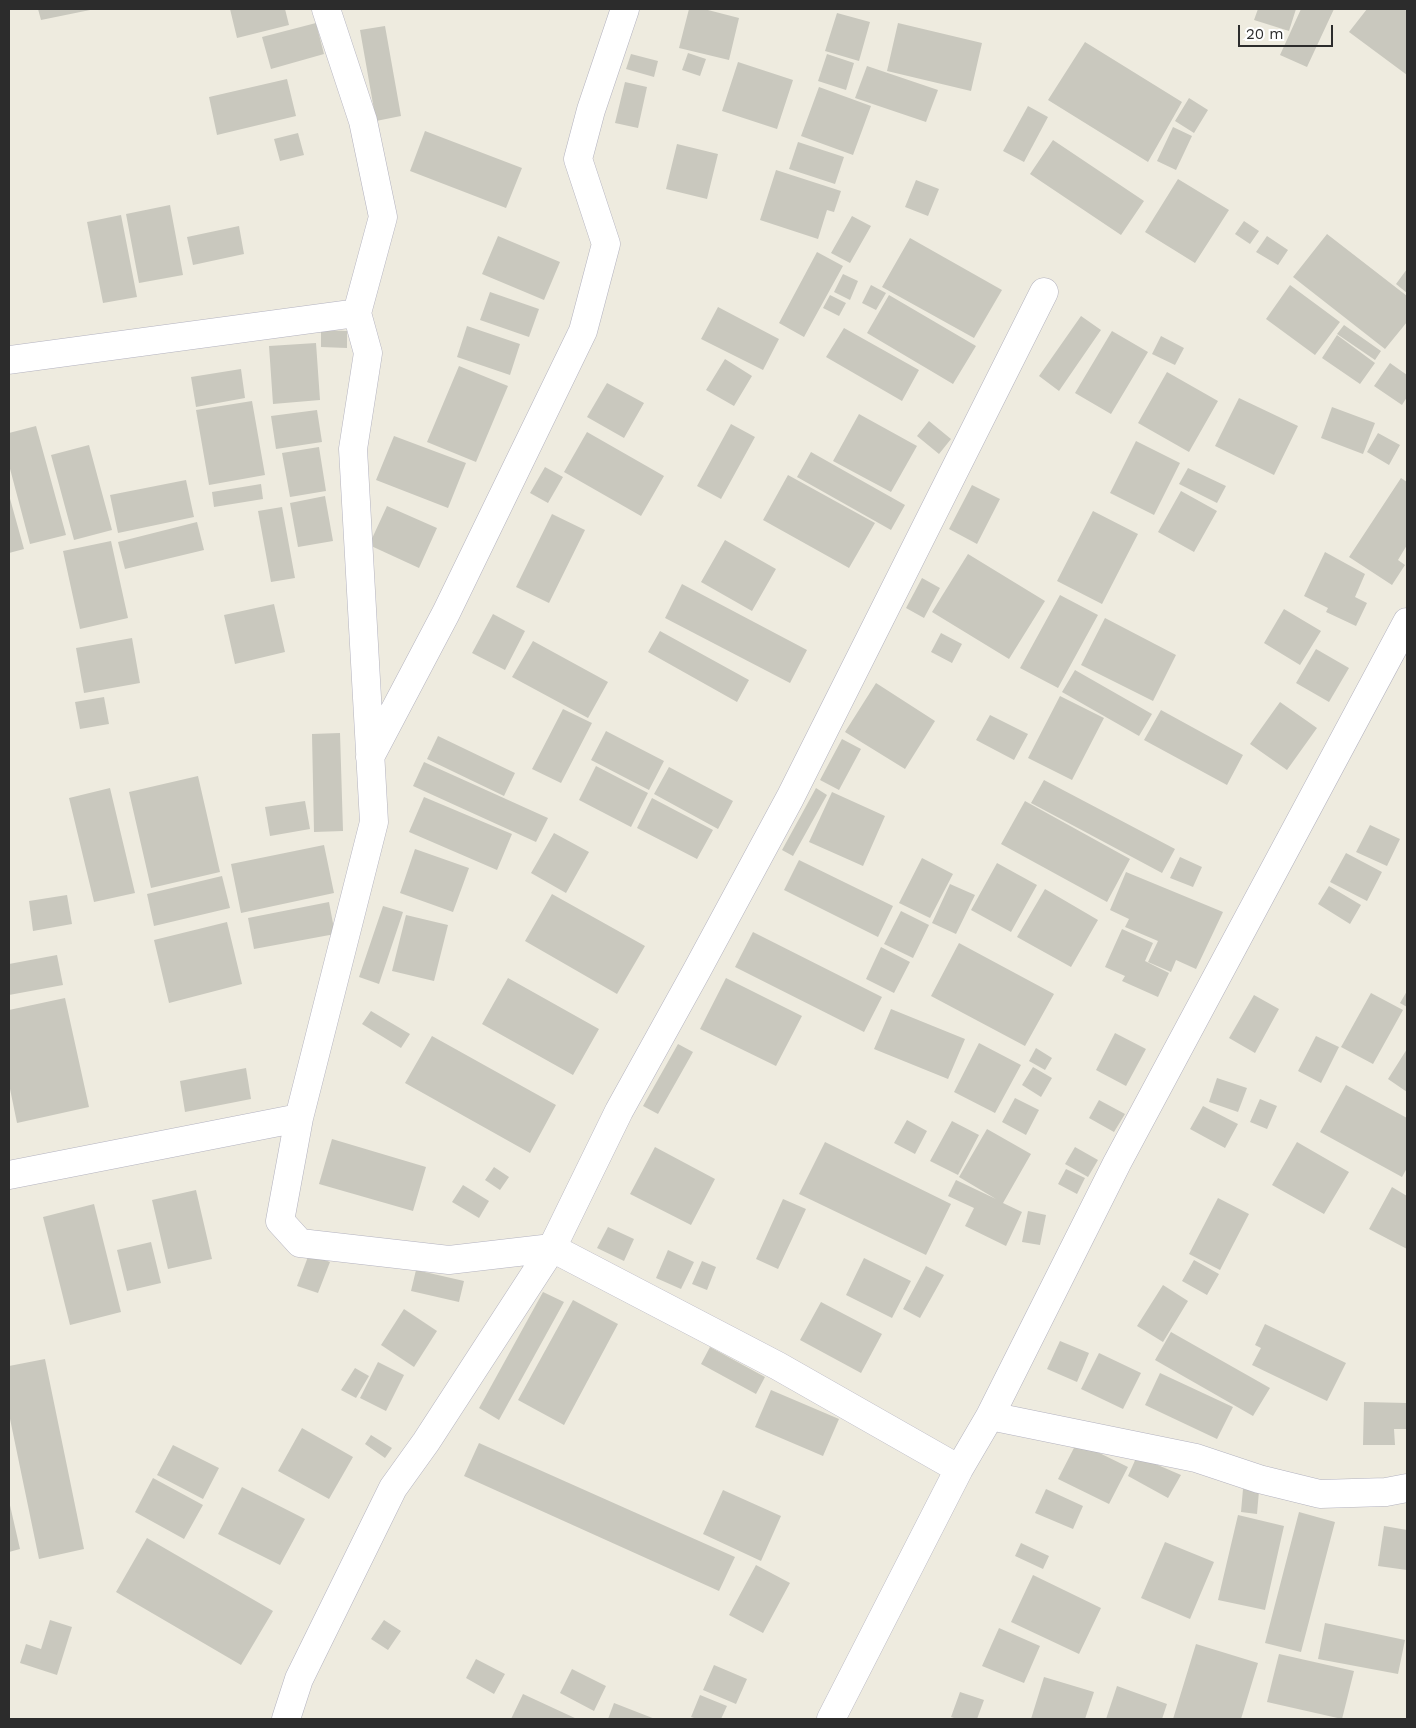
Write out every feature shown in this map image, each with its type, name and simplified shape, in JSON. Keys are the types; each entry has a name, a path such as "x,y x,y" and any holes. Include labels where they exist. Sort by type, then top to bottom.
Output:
{"street":[{"path":"326,9 363,121 383,217 358,313 368,353 353,449 374,822 299,1118 280,1221 300,1243 450,1260 552,1248 778,1366 959,1469"},
{"path":"370,758 446,612 583,331 606,244 578,159 591,110 625,9"},
{"path":"286,1719 299,1679 393,1488 426,1442 552,1248 619,1111 790,798 1044,292"},
{"path":"9,360 358,313"},
{"path":"832,1719 959,1469 990,1416 1117,1163 1407,622"},
{"path":"9,1175 299,1118"},
{"path":"990,1416 1196,1458 1259,1479 1320,1494 1386,1492 1407,1488"}],"building":[{"path":"38,9 90,9 90,10 41,20"},
{"path":"230,9 285,9 289,25 237,38"},
{"path":"689,9 704,9 739,18 729,60 679,48"},
{"path":"1258,9 1296,9 1289,31 1254,20"},
{"path":"1301,9 1334,9 1307,67 1280,55"},
{"path":"1367,9 1404,9 1407,11 1407,75 1349,32"},
{"path":"837,13 870,22 859,61 825,51"},
{"path":"316,23 324,54 271,69 262,37"},
{"path":"898,23 982,43 971,91 887,71"},
{"path":"385,26 401,116 376,121 360,30"},
{"path":"1085,42 1182,102 1148,162 1048,100"},
{"path":"688,53 706,59 700,76 682,70"},
{"path":"631,54 658,61 654,77 626,69"},
{"path":"827,54 854,63 846,90 818,81"},
{"path":"738,62 793,80 777,129 722,111"},
{"path":"867,66 938,90 926,122 855,98"},
{"path":"287,79 296,116 217,135 209,97"},
{"path":"625,82 647,87 638,128 615,123"},
{"path":"819,87 871,106 853,155 801,136"},
{"path":"1189,98 1208,110 1194,133 1175,121"},
{"path":"1028,106 1048,117 1024,162 1003,151"},
{"path":"1173,127 1192,136 1176,170 1157,161"},
{"path":"425,131 522,168 506,208 410,171"},
{"path":"298,133 304,155 280,161 274,139"},
{"path":"1053,140 1144,201 1121,235 1030,174"},
{"path":"798,142 844,157 835,184 789,169"},
{"path":"677,144 718,154 707,199 666,189"},
{"path":"776,170 841,191 834,212 827,210 818,239 760,220"},
{"path":"1178,179 1229,210 1195,263 1145,232"},
{"path":"916,180 939,189 928,216 905,207"},
{"path":"170,205 183,275 139,283 126,214"},
{"path":"121,215 137,297 103,303 87,222"},
{"path":"852,216 871,226 850,263 831,253"},
{"path":"1244,221 1259,231 1250,244 1235,234"},
{"path":"239,226 244,254 193,265 187,237"},
{"path":"1327,234 1407,296 1407,322 1385,349 1293,277"},
{"path":"498,236 560,262 544,300 482,274"},
{"path":"1267,236 1288,250 1278,265 1256,252"},
{"path":"910,238 1002,290 974,338 882,287"},
{"path":"817,252 843,266 804,337 779,323"},
{"path":"1407,269 1407,293 1396,284"},
{"path":"843,274 858,281 850,300 834,292"},
{"path":"871,285 886,293 876,310 862,303"},
{"path":"1290,285 1340,322 1315,355 1266,319"},
{"path":"490,292 539,309 529,337 480,320"},
{"path":"830,295 846,303 839,316 823,308"},
{"path":"889,295 976,346 953,384 867,333"},
{"path":"718,307 779,339 763,370 701,339"},
{"path":"1081,316 1101,330 1059,391 1039,376"},
{"path":"1344,325 1381,351 1375,360 1337,334"},
{"path":"467,326 520,344 510,375 457,357"},
{"path":"844,328 919,370 902,401 826,357"},
{"path":"321,330 347,331 347,348 321,347"},
{"path":"1112,331 1148,352 1111,414 1075,393"},
{"path":"1337,335 1375,363 1360,384 1322,358"},
{"path":"1161,336 1184,348 1175,365 1152,354"},
{"path":"316,343 320,400 273,404 269,346"},
{"path":"725,359 752,376 734,406 706,390"},
{"path":"1390,363 1407,375 1407,397 1402,405 1374,386"},
{"path":"459,366 508,386 476,462 427,442"},
{"path":"241,369 245,398 196,407 191,377"},
{"path":"1167,372 1218,401 1189,452 1138,423"},
{"path":"607,383 644,403 624,438 587,417"},
{"path":"1239,398 1298,426 1274,475 1215,446"},
{"path":"252,401 265,475 209,485 196,410"},
{"path":"1332,407 1375,423 1363,454 1321,438"},
{"path":"317,410 322,442 276,449 271,416"},
{"path":"859,414 917,446 891,492 833,461"},
{"path":"929,421 951,439 939,454 917,436"},
{"path":"731,424 755,437 721,499 697,486"},
{"path":"36,426 66,535 30,544 9,465 9,433"},
{"path":"587,432 664,476 641,516 564,472"},
{"path":"1378,433 1400,445 1389,465 1367,452"},
{"path":"394,436 466,463 448,508 376,480"},
{"path":"1136,441 1180,463 1154,515 1110,493"},
{"path":"89,445 112,530 74,540 51,455"},
{"path":"319,447 326,491 290,497 282,453"},
{"path":"811,452 905,505 891,530 797,477"},
{"path":"545,467 563,477 548,503 530,493"},
{"path":"1188,468 1226,486 1217,503 1179,484"},
{"path":"788,475 875,523 849,568 763,520"},
{"path":"1401,478 1407,482 1407,545 1398,560 1405,565 1392,585 1349,557"},
{"path":"186,480 194,517 118,533 110,495"},
{"path":"261,484 263,499 214,507 212,492"},
{"path":"972,485 1000,499 977,544 949,529"},
{"path":"1181,491 1217,511 1194,552 1158,532"},
{"path":"9,495 24,549 9,553"},
{"path":"325,496 333,541 298,547 290,503"},
{"path":"387,506 437,528 419,568 369,545"},
{"path":"282,507 295,578 271,582 258,511"},
{"path":"1093,511 1138,534 1102,604 1057,581"},
{"path":"552,514 585,530 549,603 516,587"},
{"path":"197,522 204,550 125,569 118,542"},
{"path":"725,540 776,569 752,611 701,582"},
{"path":"111,541 128,618 80,629 63,551"},
{"path":"1325,552 1365,574 1355,597 1367,603 1356,626 1326,612 1328,608 1304,596"},
{"path":"968,554 1045,601 1009,659 932,612"},
{"path":"922,578 940,588 924,618 906,608"},
{"path":"682,584 807,650 790,683 665,618"},
{"path":"1060,595 1098,615 1058,688 1020,668"},
{"path":"274,604 285,652 235,664 224,615"},
{"path":"1284,609 1321,631 1300,665 1264,643"},
{"path":"493,614 525,631 505,670 472,653"},
{"path":"1105,618 1176,655 1153,701 1081,665"},
{"path":"660,631 749,680 737,702 648,652"},
{"path":"941,633 962,644 952,663 931,652"},
{"path":"132,638 140,683 84,693 76,648"},
{"path":"533,641 608,682 588,718 512,677"},
{"path":"1316,649 1349,668 1329,702 1296,683"},
{"path":"1075,670 1152,714 1139,736 1062,692"},
{"path":"876,683 935,721 905,769 845,732"},
{"path":"1060,696 1104,718 1072,780 1028,758"},
{"path":"104,697 109,724 80,729 75,702"},
{"path":"1280,702 1317,728 1287,770 1250,744"},
{"path":"563,709 592,723 561,783 532,769"},
{"path":"1161,710 1243,755 1227,785 1144,740"},
{"path":"990,715 1028,734 1014,760 976,740"},
{"path":"606,731 664,761 649,790 591,760"},
{"path":"340,733 343,831 314,832 312,734"},
{"path":"438,736 515,773 504,796 427,759"},
{"path":"842,739 861,749 839,790 820,780"},
{"path":"424,762 548,818 536,842 413,786"},
{"path":"596,766 648,793 631,827 579,800"},
{"path":"669,767 733,801 718,829 654,794"},
{"path":"198,776 220,872 151,888 129,792"},
{"path":"1044,780 1175,849 1162,873 1031,803"},
{"path":"110,788 135,893 94,902 69,798"},
{"path":"816,788 827,795 793,856 782,850"},
{"path":"832,792 885,816 863,866 809,842"},
{"path":"424,797 512,834 497,870 409,832"},
{"path":"652,798 713,830 697,859 637,828"},
{"path":"305,801 310,829 270,836 265,807"},
{"path":"1025,801 1130,859 1107,902 1001,844"},
{"path":"1370,825 1400,839 1387,866 1356,852"},
{"path":"554,833 589,852 566,893 531,873"},
{"path":"324,845 334,893 241,913 231,864"},
{"path":"415,849 469,868 453,912 400,893"},
{"path":"1346,853 1382,872 1367,901 1330,882"},
{"path":"1180,857 1202,867 1193,887 1170,878"},
{"path":"922,858 953,874 930,918 899,903"},
{"path":"799,860 893,906 878,937 784,890"},
{"path":"997,863 1037,885 1011,932 971,910"},
{"path":"1126,872 1223,912 1196,969 1176,960 1171,972 1148,962 1158,941 1125,927 1129,919 1110,910"},
{"path":"222,876 230,908 154,926 147,894"},
{"path":"950,884 975,895 956,934 932,923"},
{"path":"1329,886 1361,905 1350,924 1318,904"},
{"path":"1045,889 1098,920 1071,967 1017,937"},
{"path":"552,894 645,946 617,994 525,941"},
{"path":"67,895 72,924 33,931 29,901"},
{"path":"329,902 335,934 254,949 248,918"},
{"path":"383,906 403,912 379,984 359,977"},
{"path":"901,911 929,925 913,958 884,944"},
{"path":"406,915 448,925 434,981 392,971"},
{"path":"227,922 242,984 169,1003 154,940"},
{"path":"1122,929 1153,943 1145,961 1169,973 1158,997 1122,981 1125,976 1105,967"},
{"path":"753,932 882,997 864,1032 735,967"},
{"path":"959,943 1054,994 1025,1046 931,996"},
{"path":"881,947 910,962 894,993 866,979"},
{"path":"57,955 63,985 9,995 9,964"},
{"path":"508,978 599,1029 573,1075 482,1024"},
{"path":"726,978 802,1016 776,1066 700,1029"},
{"path":"1407,991 1407,1007 1400,1003"},
{"path":"1371,993 1403,1010 1373,1064 1341,1047"},
{"path":"1254,995 1279,1009 1255,1053 1229,1038"},
{"path":"65,998 89,1107 17,1123 9,1084 9,1010"},
{"path":"891,1009 965,1039 948,1079 874,1049"},
{"path":"371,1011 410,1034 401,1048 362,1024"},
{"path":"1115,1033 1146,1049 1126,1086 1096,1070"},
{"path":"432,1036 556,1105 530,1153 405,1083"},
{"path":"1316,1036 1339,1047 1321,1083 1298,1071"},
{"path":"979,1043 1021,1065 995,1113 954,1092"},
{"path":"678,1044 693,1052 658,1114 643,1106"},
{"path":"1036,1048 1052,1058 1045,1070 1029,1061"},
{"path":"1407,1049 1407,1092 1388,1079"},
{"path":"1033,1067 1052,1078 1041,1097 1022,1085"},
{"path":"246,1068 251,1099 185,1112 180,1081"},
{"path":"1217,1078 1247,1088 1238,1112 1209,1102"},
{"path":"1346,1085 1407,1118 1407,1168 1402,1177 1320,1132"},
{"path":"1015,1098 1039,1110 1026,1135 1002,1122"},
{"path":"1260,1099 1277,1106 1267,1129 1250,1122"},
{"path":"1099,1100 1125,1114 1114,1132 1089,1118"},
{"path":"1203,1106 1238,1124 1225,1148 1190,1129"},
{"path":"907,1120 927,1131 915,1154 894,1143"},
{"path":"952,1121 979,1135 958,1175 930,1161"},
{"path":"987,1129 1031,1154 1003,1203 1022,1212 1006,1246 965,1226 974,1208 948,1196 956,1180 996,1199 959,1177"},
{"path":"332,1139 426,1167 413,1211 319,1184"},
{"path":"825,1142 951,1204 926,1255 799,1194"},
{"path":"1297,1142 1349,1172 1324,1214 1272,1185"},
{"path":"655,1147 715,1179 691,1225 630,1194"},
{"path":"1075,1147 1098,1160 1088,1177 1065,1164"},
{"path":"494,1167 509,1177 500,1190 485,1180"},
{"path":"1066,1169 1085,1178 1077,1194 1058,1184"},
{"path":"463,1185 489,1201 479,1218 452,1202"},
{"path":"1392,1187 1407,1196 1407,1249 1369,1229"},
{"path":"196,1190 212,1259 168,1269 152,1200"},
{"path":"1218,1198 1249,1214 1220,1270 1189,1254"},
{"path":"783,1199 806,1209 778,1269 756,1259"},
{"path":"94,1204 121,1312 70,1325 43,1217"},
{"path":"1028,1211 1046,1215 1040,1245 1022,1242"},
{"path":"608,1227 634,1239 624,1261 597,1248"},
{"path":"151,1242 161,1283 127,1291 117,1250"},
{"path":"668,1250 694,1262 681,1289 656,1278"},
{"path":"309,1254 330,1262 318,1293 297,1286"},
{"path":"864,1258 911,1281 892,1318 846,1295"},
{"path":"1194,1260 1219,1274 1207,1295 1182,1281"},
{"path":"702,1261 716,1267 707,1290 692,1284"},
{"path":"926,1266 944,1275 920,1318 903,1309"},
{"path":"416,1270 464,1281 459,1302 411,1291"},
{"path":"1163,1285 1188,1301 1163,1342 1137,1326"},
{"path":"543,1292 564,1302 499,1420 479,1408"},
{"path":"573,1300 618,1324 564,1425 518,1400"},
{"path":"821,1302 882,1334 861,1373 800,1340"},
{"path":"404,1309 437,1331 414,1367 381,1345"},
{"path":"1265,1324 1346,1363 1327,1401 1252,1365 1261,1348 1255,1345"},
{"path":"1171,1332 1270,1388 1253,1416 1155,1360"},
{"path":"1060,1341 1089,1353 1077,1382 1047,1369"},
{"path":"710,1347 765,1377 756,1394 701,1364"},
{"path":"1099,1353 1141,1373 1123,1409 1081,1389"},
{"path":"45,1359 84,1549 39,1559 9,1414 9,1366"},
{"path":"378,1362 404,1375 386,1411 360,1398"},
{"path":"355,1368 369,1376 356,1398 341,1390"},
{"path":"1160,1373 1233,1407 1217,1439 1145,1405"},
{"path":"771,1390 839,1419 823,1456 755,1427"},
{"path":"1364,1402 1407,1403 1407,1429 1394,1429 1395,1445 1363,1445"},
{"path":"302,1428 353,1457 329,1499 278,1471"},
{"path":"371,1435 392,1448 385,1458 365,1444"},
{"path":"1077,1442 1128,1467 1109,1504 1058,1479"},
{"path":"479,1443 735,1557 719,1591 464,1476"},
{"path":"173,1445 219,1468 203,1499 157,1475"},
{"path":"1137,1456 1181,1475 1168,1498 1128,1476"},
{"path":"153,1478 203,1505 184,1539 135,1512"},
{"path":"242,1487 305,1519 280,1565 218,1534"},
{"path":"1046,1489 1083,1506 1073,1529 1035,1513"},
{"path":"1243,1489 1259,1491 1257,1514 1241,1512"},
{"path":"723,1490 781,1516 761,1561 703,1534"},
{"path":"9,1501 20,1549 9,1552"},
{"path":"1299,1512 1335,1522 1301,1652 1265,1643"},
{"path":"1238,1515 1284,1526 1265,1610 1218,1600"},
{"path":"1384,1526 1407,1530 1407,1570 1378,1566"},
{"path":"147,1538 273,1611 241,1665 116,1592"},
{"path":"1165,1542 1214,1562 1190,1619 1141,1598"},
{"path":"1021,1543 1049,1556 1043,1569 1015,1556"},
{"path":"756,1565 790,1583 763,1633 729,1615"},
{"path":"1033,1575 1101,1608 1079,1654 1011,1622"},
{"path":"50,1620 72,1627 57,1675 20,1663 26,1644 41,1649"},
{"path":"384,1620 401,1631 388,1650 371,1639"},
{"path":"1325,1623 1405,1640 1398,1674 1318,1659"},
{"path":"999,1628 1040,1646 1024,1683 982,1666"},
{"path":"1196,1644 1258,1663 1241,1719 1173,1719"},
{"path":"1279,1654 1354,1671 1342,1719 1267,1702"},
{"path":"476,1659 505,1674 494,1694 466,1678"},
{"path":"714,1665 747,1679 736,1704 703,1690"},
{"path":"572,1669 606,1686 594,1711 560,1693"},
{"path":"1044,1677 1094,1692 1085,1719 1031,1719"},
{"path":"1117,1686 1167,1704 1162,1719 1106,1719"},
{"path":"960,1692 984,1700 977,1719 957,1719 951,1717"},
{"path":"523,1694 577,1719 511,1719"},
{"path":"700,1695 727,1706 721,1719 697,1719 691,1717"},
{"path":"614,1703 655,1719 608,1719"}]}
